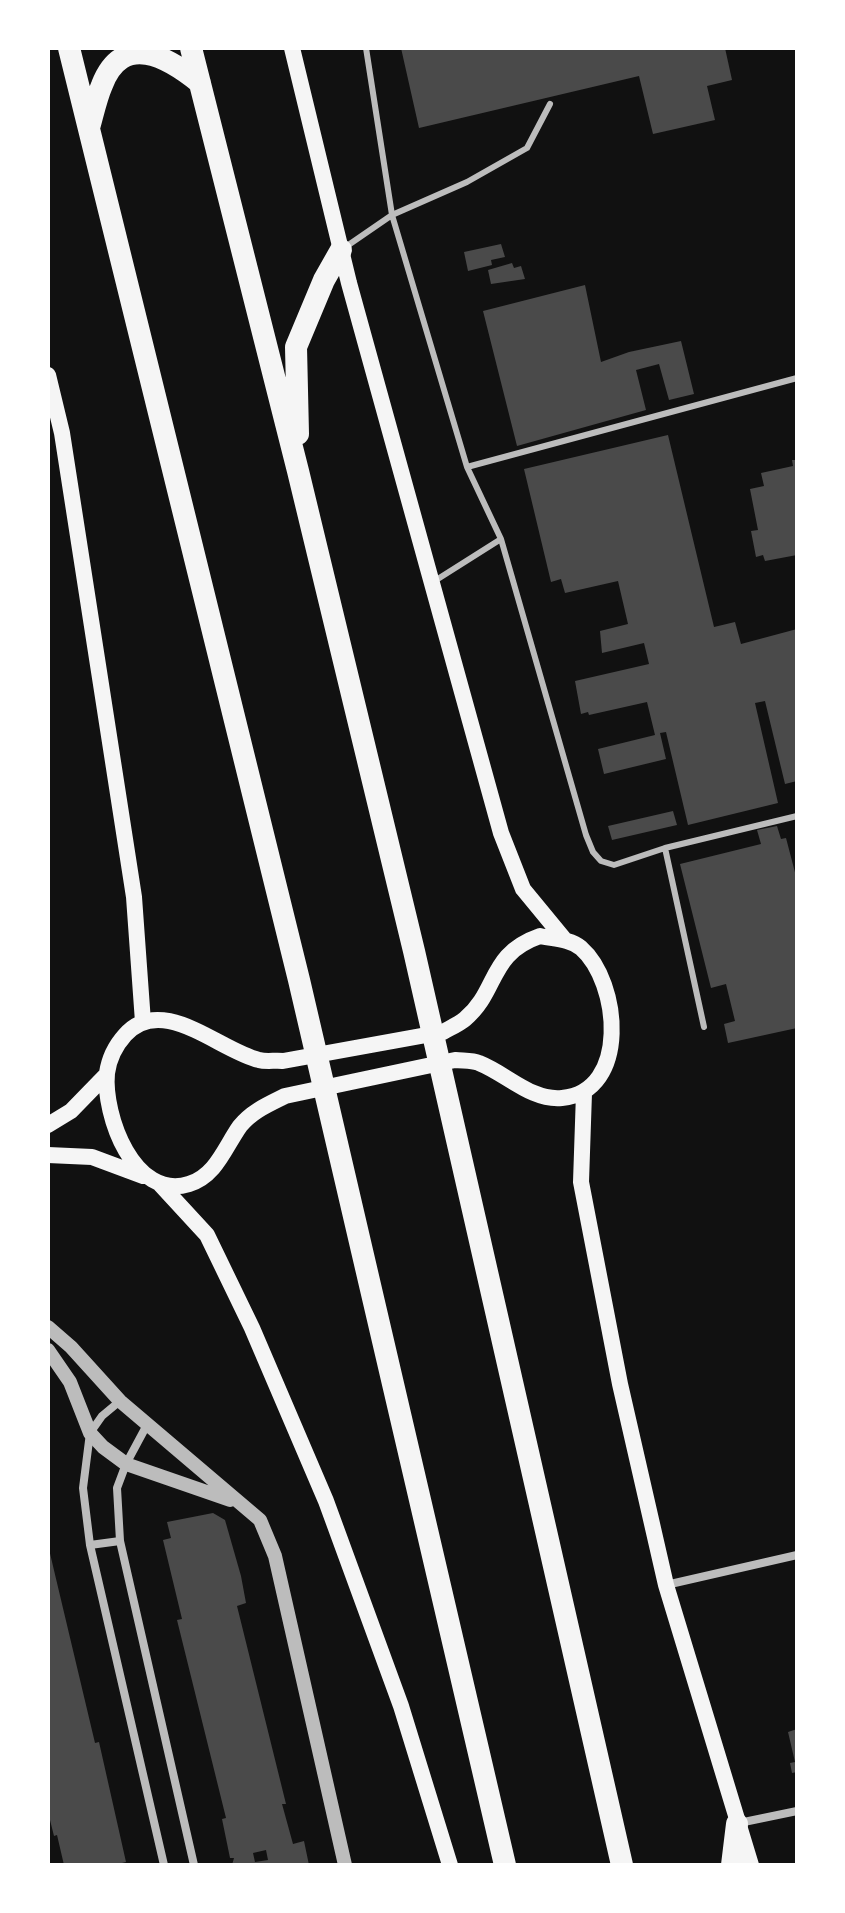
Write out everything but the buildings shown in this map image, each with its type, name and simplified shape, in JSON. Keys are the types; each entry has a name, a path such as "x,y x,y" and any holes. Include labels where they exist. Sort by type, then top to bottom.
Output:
{"highway":[{"path":"69,48 334,1124 505,1865"},
{"path":"191,48 298,471 414,951 622,1865"},
{"path":"88,130 102,83 114,65 128,55 146,53 162,57 200,83"},
{"path":"298,471 296,347 324,280 341,250"},
{"path":"732,1865 737,1824"}],"main road":[{"path":"292,48 341,250 501,833 523,889 565,940"},
{"path":"48,375 62,433 134,897 143,1022"},
{"path":"48,1155 92,1157 153,1180 187,1185 205,1176 227,1150 241,1125 261,1107 285,1096 455,1060 477,1062 545,1098 564,1098 584,1093 602,1074 611,1049 608,1003 597,970 580,948 565,940 540,936 519,943 502,960 466,1019 443,1032 283,1061 260,1060 186,1025 166,1021 143,1022 126,1033 112,1054 107,1074 110,1111 119,1138 153,1180 207,1235 252,1328 326,1501 401,1706 450,1865"},
{"path":"48,1125 71,1111 107,1074"},
{"path":"584,1093 581,1182 620,1384 666,1585 751,1865"}],"street":[{"path":"48,1327 71,1347 120,1401 260,1520 275,1556 345,1865"},
{"path":"48,1350 70,1382 90,1433 103,1447 126,1464 237,1502"},
{"path":"120,1401 102,1416 90,1433 83,1488 90,1545 164,1865"},
{"path":"148,1423 117,1488 120,1541 194,1865"},
{"path":"90,1545 120,1541"},
{"path":"666,1585 797,1555"},
{"path":"737,1824 797,1811"}],"lane":[{"path":"366,48 392,215 467,467 501,539 593,852 601,861 614,865 665,848 797,816"},
{"path":"341,250 392,215 467,182 527,148 550,104"},
{"path":"467,467 797,378"},
{"path":"432,582 501,539"},
{"path":"665,848 704,1027"}]}
